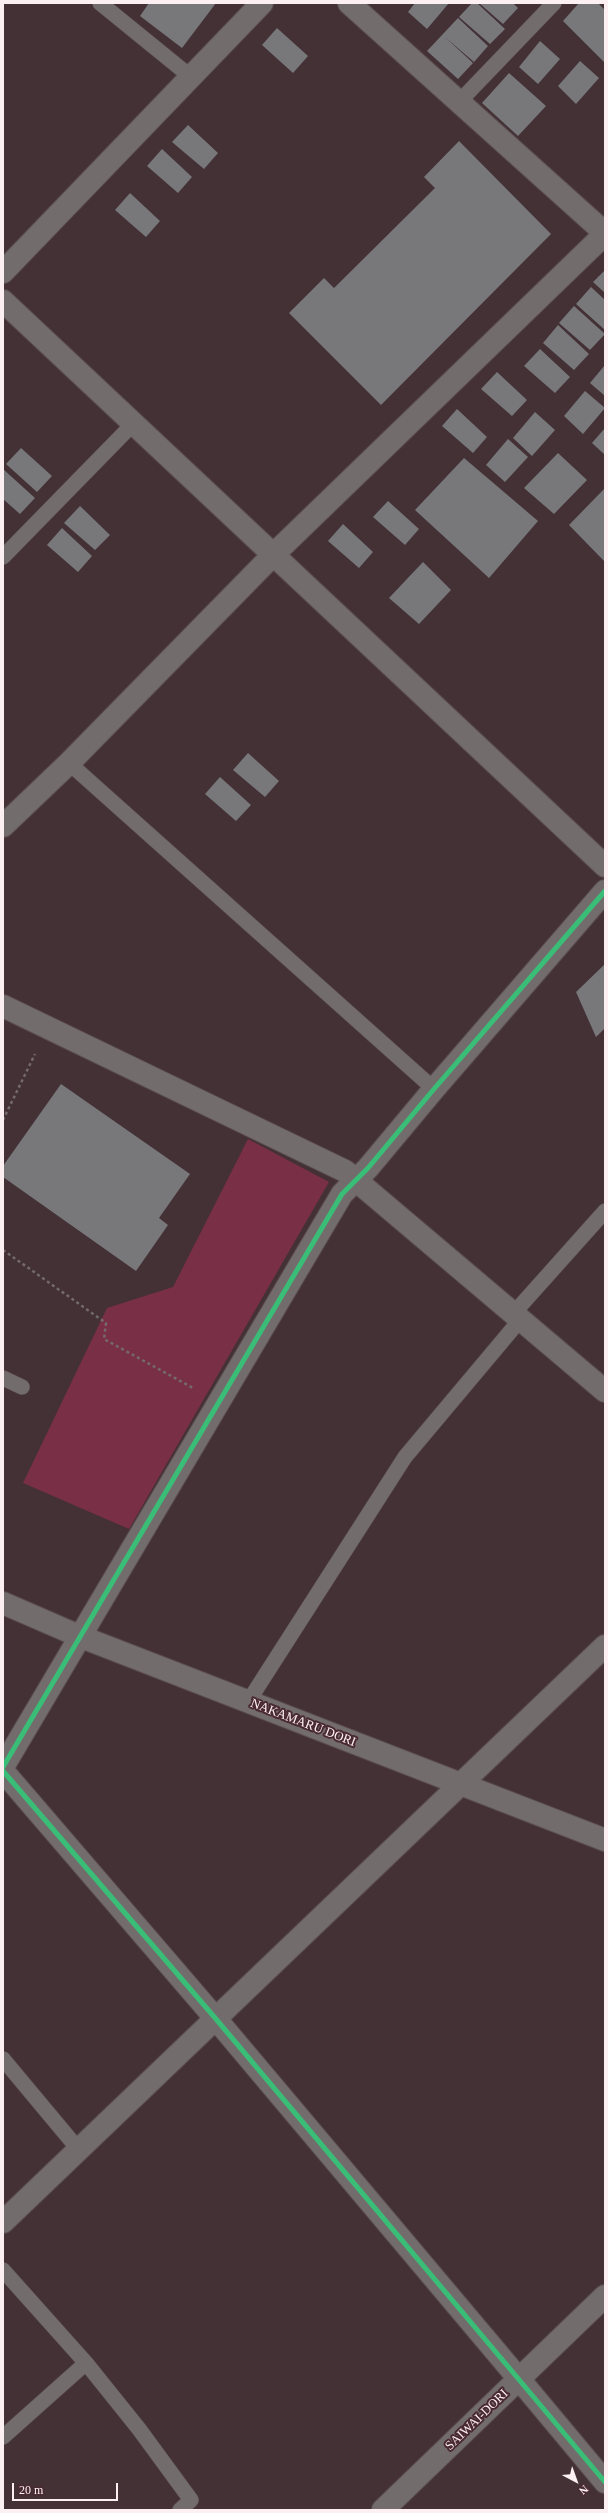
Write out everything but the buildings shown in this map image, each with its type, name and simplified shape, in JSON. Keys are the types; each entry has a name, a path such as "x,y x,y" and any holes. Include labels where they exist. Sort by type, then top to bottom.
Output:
{"street":[{"path":"3,272 262,3"},
{"path":"3,826 69,763 274,554 605,233 349,3"},
{"path":"3,301 605,866"},
{"path":"3,1767 79,1636 342,1194 368,1168 434,1089 605,891"},
{"path":"3,1006 345,1171 605,1392"},
{"name":"NAKAMARU DORI","path":"3,1603 79,1636 605,1840"},
{"path":"3,2222 605,1646"},
{"path":"3,1770 216,2019 605,2482"},
{"name":"SAIWAI-DORI","path":"383,2510 605,2296"}],"lane":[{"path":"100,3 192,77"},
{"path":"459,102 554,3"},
{"path":"3,557 133,424"},
{"path":"69,763 434,1089"},
{"path":"248,1702 405,1457 517,1317 605,1211"},
{"path":"3,1378 22,1387"},
{"path":"3,2059 79,2150"},
{"path":"3,2270 86,2363 139,2429 191,2500 180,2510"},
{"path":"3,2438 86,2363"}],"path":[{"path":"3,1120 48,1028"},
{"path":"3,1250 106,1323 104,1339 219,1402"}],"shaded area":[{"path":"248,1139 329,1182 129,1529 23,1483 107,1308 173,1287"}],"cycle path":[{"path":"3,1767 342,1194 368,1168 434,1089 605,891"},
{"path":"3,1771 216,2019 605,2482"}]}
